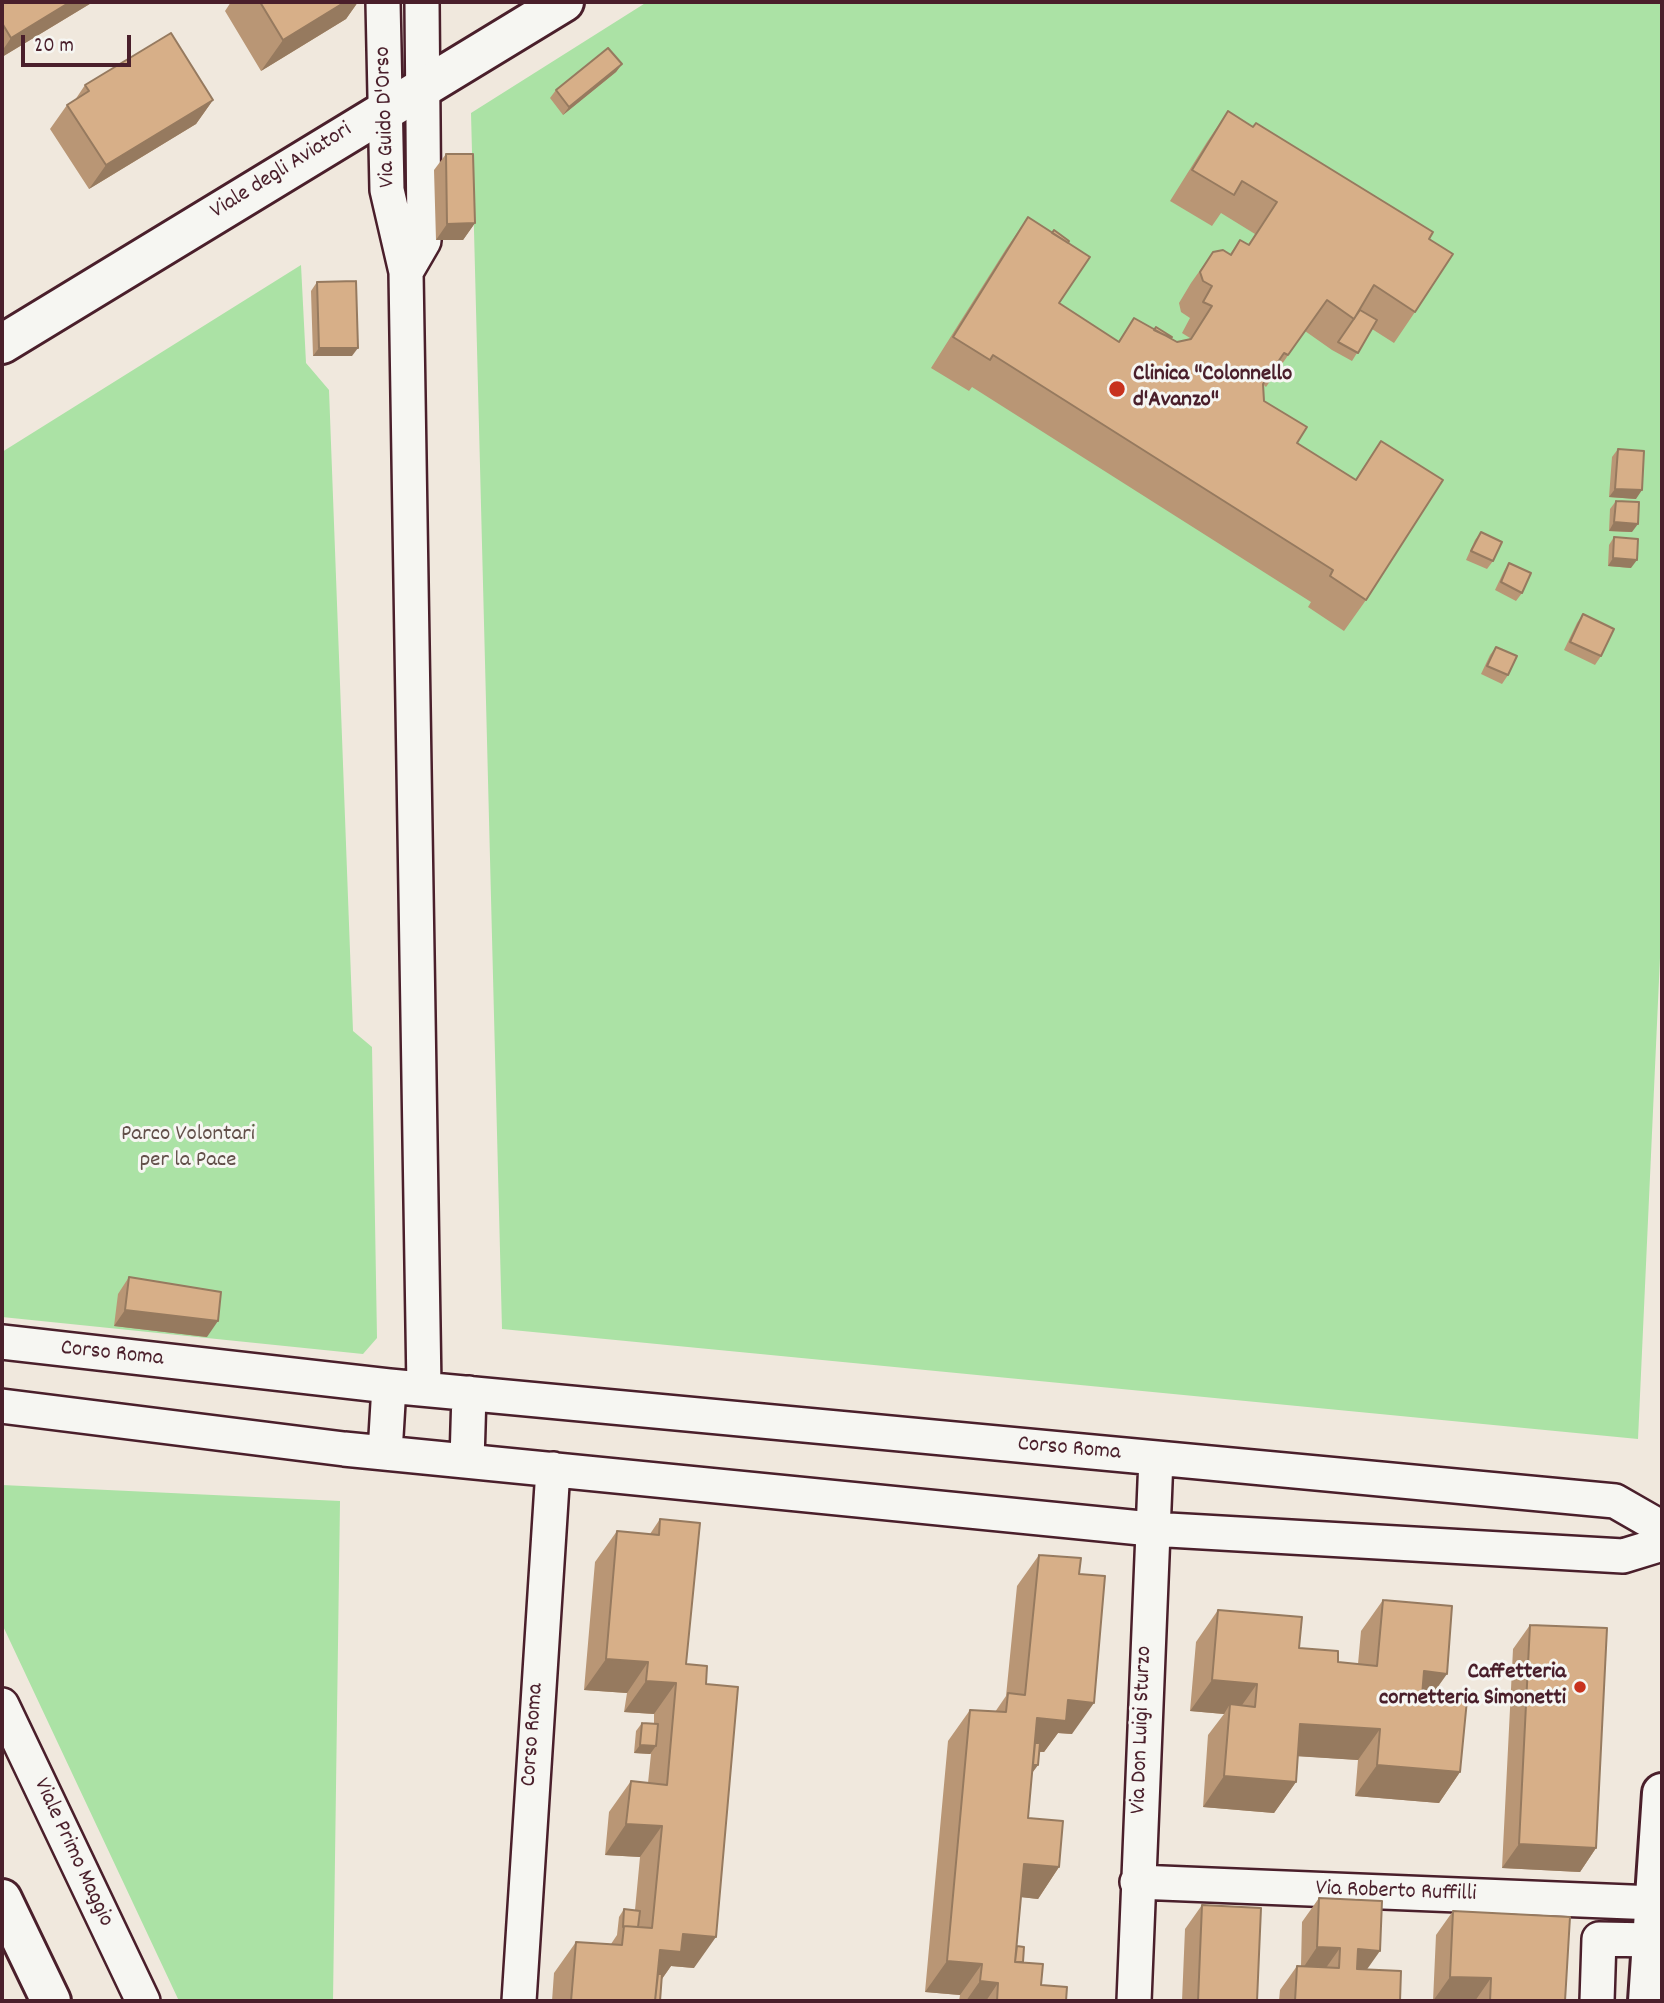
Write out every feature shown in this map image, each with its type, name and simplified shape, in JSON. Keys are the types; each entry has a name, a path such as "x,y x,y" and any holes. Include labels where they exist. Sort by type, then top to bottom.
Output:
{"main road":[{"name":"Viale degli Aviatori","path":"2,344 564,2"},
{"path":"1648,2001 1662,1793"},
{"path":"2,1899 51,2001"}],"street":[{"name":"Via Guido D'Orso","path":"383,2 387,190 406,272 424,1388"},
{"name":"Via Guido D'Orso","path":"406,272 424,241 422,2"},
{"name":"Corso Roma","path":"2,1342 389,1386 1615,1501 1662,1528"},
{"path":"386,1453 389,1386"},
{"path":"467,1461 469,1393"},
{"path":"2,1406 386,1453 1151,1529 1623,1556 1662,1544"},
{"name":"Via Don Luigi Sturzo","path":"1133,2001 1156,1458"},
{"name":"Corso Roma","path":"519,2001 553,1469"},
{"name":"Viale Primo Maggio","path":"2,1705 143,2001"},
{"name":"Via Roberto Ruffilli","path":"1137,1882 1653,1922"},
{"path":"1597,2001 1599,1939 1653,1922"}],"green space":[{"path":"647,2 1662,2 1662,914 1638,1439 502,1329 471,113"},
{"name":"Parco Volontari per la Pace","path":"301,265 306,363 329,390 353,1031 372,1047 377,1338 363,1354 2,1317 2,452"},
{"path":"2,1485 340,1501 333,2001 179,2001 2,1624"}],"building":[{"path":"2,2 70,2 11,38 2,23"},
{"path":"260,2 345,2 283,40"},
{"path":"171,33 213,100 106,165 67,105 89,91 85,85"},
{"path":"608,48 622,64 569,107 556,90"},
{"name":"Clinica \"Colonnello d'Avanzo\"","path":"1228,111 1253,127 1256,123 1433,232 1429,239 1453,254 1415,312 1374,285 1354,319 1327,300 1288,355 1284,353 1263,384 1264,401 1307,427 1297,443 1356,480 1381,441 1443,480 1366,600 1330,576 1333,570 993,355 990,360 953,337 1028,217 1090,257 1059,303 1119,342 1134,318 1177,342 1191,339 1212,306 1203,302 1212,286 1203,281 1200,272 1213,252 1223,250 1231,255 1240,240 1249,245 1277,202 1242,181 1234,195 1192,170"},
{"path":"446,154 473,154 475,223 447,224"},
{"path":"1054,230 1069,241 1068,243 1052,233"},
{"path":"356,281 358,348 319,348 317,282"},
{"path":"1360,310 1377,320 1358,353 1338,342"},
{"path":"1156,327 1172,337 1154,330"},
{"path":"1618,449 1644,451 1642,490 1615,489"},
{"path":"1616,501 1639,502 1638,524 1614,522"},
{"path":"1481,532 1502,542 1493,561 1471,551"},
{"path":"1614,537 1638,539 1637,560 1613,558"},
{"path":"1509,563 1531,573 1522,593 1501,582"},
{"path":"1583,614 1614,629 1601,656 1570,642"},
{"path":"1496,647 1517,656 1508,675 1487,666"},
{"path":"129,1277 221,1292 218,1321 125,1310"},
{"path":"660,1519 700,1523 686,1664 707,1666 706,1684 738,1687 716,1937 683,1934 681,1952 660,1950 655,2001 571,2001 576,1942 622,1945 624,1926 652,1928 662,1826 626,1824 631,1781 667,1785 676,1683 646,1681 648,1662 606,1659 617,1531 659,1535"},
{"path":"1039,1555 1081,1558 1079,1574 1105,1576 1094,1703 1068,1700 1066,1721 1037,1718 1028,1818 1063,1821 1059,1867 1024,1864 1015,1962 1043,1964 1041,1985 1067,1987 1066,2001 997,2001 998,1983 980,1981 982,1964 947,1961 970,1710 1006,1712 1008,1693 1025,1695"},
{"path":"1383,1600 1452,1606 1447,1674 1424,1671 1422,1696 1467,1700 1460,1772 1377,1765 1380,1729 1300,1724 1296,1782 1224,1776 1230,1704 1255,1707 1257,1684 1212,1680 1218,1610 1302,1617 1299,1648 1338,1651 1338,1662 1377,1666"},
{"path":"1530,1625 1607,1628 1596,1848 1519,1844"},
{"path":"642,1723 658,1724 656,1746 640,1745"},
{"path":"1035,1743 1040,1743 1038,1765 1033,1765"},
{"path":"1319,1898 1382,1901 1380,1951 1358,1949 1357,1969 1401,1971 1400,2001 1295,2001 1297,1966 1339,1968 1340,1948 1317,1947"},
{"path":"1202,1905 1261,1908 1257,2001 1198,2001"},
{"path":"624,1909 640,1911 638,1927 623,1927"},
{"path":"1453,1911 1570,1917 1565,2001 1490,2001 1491,1978 1450,1977"},
{"path":"1017,1946 1024,1947 1023,1962 1015,1962"},
{"path":"658,1974 662,1974 660,2001 655,2001"}],"place":[{"name":"Clinica \"Colonnello d'Avanzo\"","path":"1117,389"},
{"name":"Caffetteria cornetteria Simonetti","path":"1580,1687"}]}
